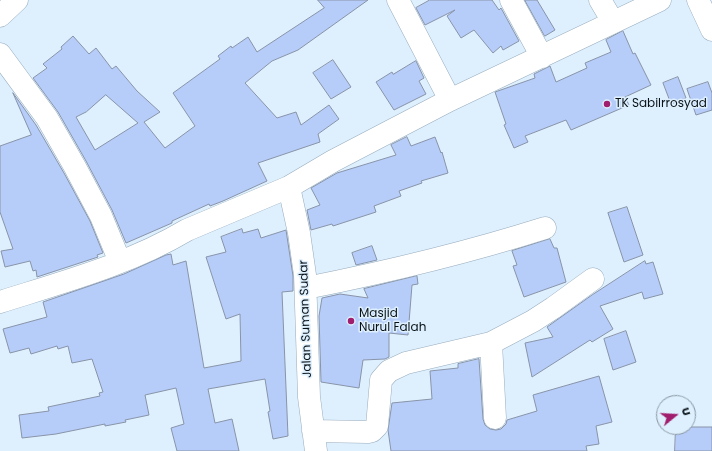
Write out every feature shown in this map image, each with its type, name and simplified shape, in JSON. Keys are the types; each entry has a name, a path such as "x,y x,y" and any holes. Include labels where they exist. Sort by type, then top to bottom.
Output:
{"street":[{"path":"0,16 17,0"},
{"path":"398,0 450,100"},
{"path":"511,0 542,57"},
{"path":"600,0 613,22"},
{"path":"0,302 120,262 174,238 187,230 289,187 340,157 450,100 660,0"},
{"path":"698,0 712,30"},
{"path":"0,54 47,118 101,216 120,262"},
{"name":"Jalan Suman Sudar","path":"289,187 303,254 306,288 309,397 315,441"},
{"path":"306,288 378,274 458,254 545,228"},
{"path":"315,441 372,431 377,426 381,380 389,371 406,364 491,343 553,308 593,279"},
{"path":"491,343 496,418"}],"building":[{"path":"318,0 368,0 298,50 272,61 245,83 277,118 296,112 301,125 329,105 339,119 318,134 320,142 258,163 267,181 223,201 210,206 209,204 172,221 172,223 126,243 112,210 86,161 58,112 33,78 47,68 43,64 62,49 61,47 73,36 89,54 96,48 112,69 116,66 137,91 160,112 144,122 165,148 195,126 173,93 220,59 218,56 231,46 232,48 248,37 257,52 324,8","holes":["106,95 138,123 95,150 76,117 86,112"]},
{"path":"430,0 492,0 499,10 501,8 519,41 503,50 501,46 493,53 474,30 461,38 447,16 455,10 425,25 416,8"},
{"path":"525,0 537,0 555,30 545,36"},
{"path":"623,31 633,54 635,53 651,85 625,97 629,105 571,130 566,120 525,136 528,142 514,148 504,125 506,124 495,92 535,78 534,74 550,66 556,82 587,68 585,63 611,52 606,40"},
{"path":"333,60 351,87 331,99 313,73"},
{"path":"416,61 424,78 419,81 426,94 394,110 376,82 392,72 393,74"},
{"path":"678,77 686,98 671,104 663,83"},
{"path":"708,82 712,93 712,110 696,115 687,89"},
{"path":"13,93 36,125 64,173 90,221 103,253 97,255 98,257 37,277 36,270 33,271 30,261 5,267 1,251 13,249 0,212 0,146 31,135"},
{"path":"407,137 411,146 435,137 441,153 442,152 448,173 421,181 422,183 399,191 401,196 374,206 376,212 333,226 332,224 311,230 307,210 320,205 311,188 337,173 396,155 391,145"},
{"path":"627,207 643,255 624,262 608,213"},
{"path":"242,229 243,233 258,229 261,238 286,230 293,276 293,291 282,292 288,436 273,439 268,412 270,411 265,379 208,389 215,423 232,419 239,451 177,451 171,428 184,424 176,388 145,395 149,415 125,420 126,422 105,426 105,424 56,434 22,438 19,415 49,411 48,407 100,396 99,393 103,392 92,359 72,363 68,346 58,349 57,346 31,354 29,348 10,353 3,329 47,317 43,302 124,274 166,255 171,254 173,265 186,261 204,368 241,361 240,314 226,319 206,257 226,252 221,237"},
{"path":"550,239 554,248 557,248 566,282 524,297 513,266 517,265 512,251"},
{"path":"372,246 377,260 356,265 352,253"},
{"path":"645,261 646,264 653,262 663,294 644,299 642,292 600,306 613,329 592,342 590,340 532,377 525,343 553,337 547,327 592,295"},
{"path":"417,276 418,284 412,285 408,335 389,333 389,357 385,359 363,360 359,388 321,382 319,316 322,298 340,294 368,298 364,289"},
{"path":"626,331 636,362 613,370 604,339"},
{"path":"479,359 483,419 485,425 490,429 501,429 506,424 507,420 537,411 533,395 599,376 612,422 596,426 599,444 586,446 587,451 391,451 388,430 392,403 432,399 430,371 458,368 458,364"},
{"path":"696,427 712,427 712,451 675,451 676,435 696,435"}],"place":[{"name":"TK Sabilrrosyad","path":"607,104"},
{"name":"Masjid Nurul Falah","path":"351,321"}]}
